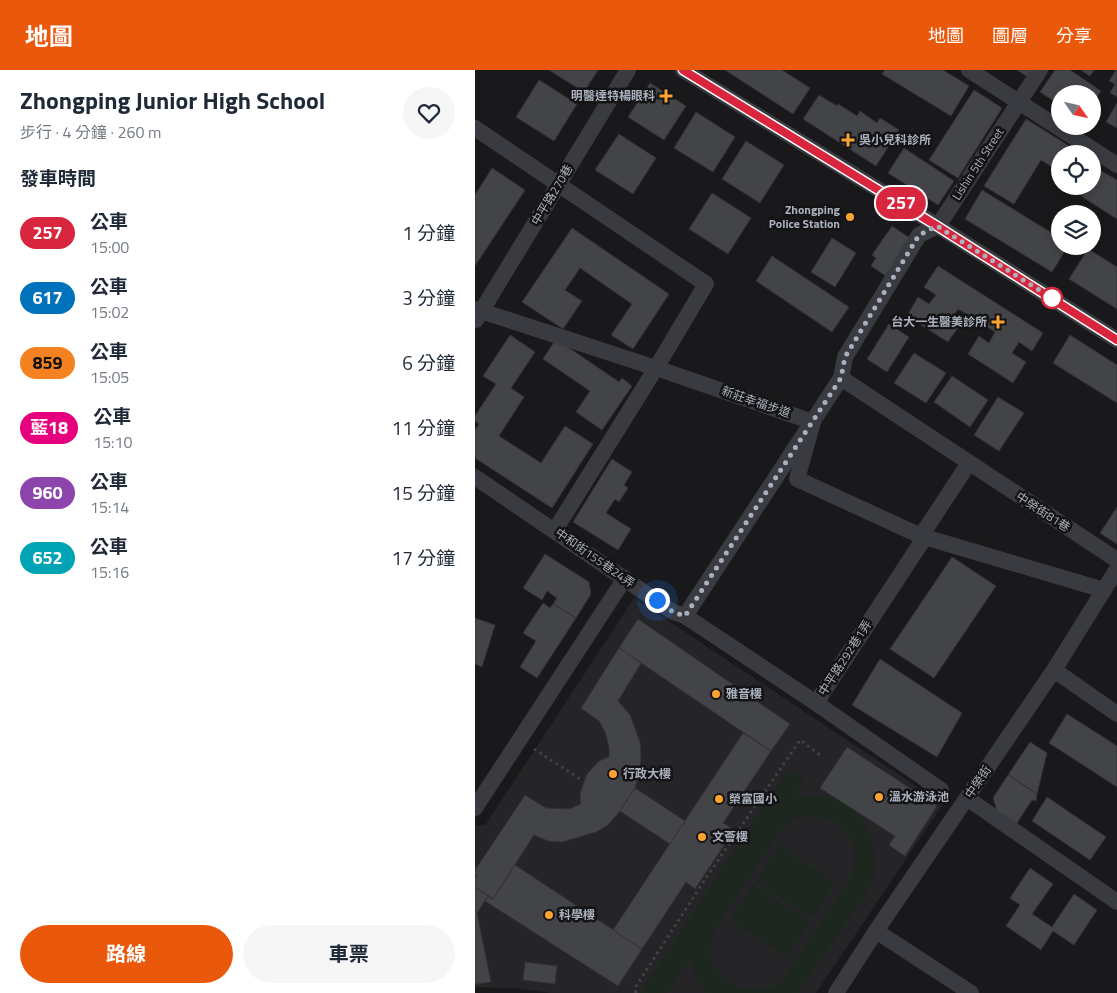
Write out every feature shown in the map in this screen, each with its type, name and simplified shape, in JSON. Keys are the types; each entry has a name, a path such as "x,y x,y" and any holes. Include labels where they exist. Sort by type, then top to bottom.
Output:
{"street":[{"name":"中平路270巷","path":"477,314 628,70"},
{"path":"683,70 700,75 1117,340"},
{"path":"969,70 1117,165"},
{"name":"Lishin 5th Street","path":"937,226 1040,70"},
{"path":"475,128 706,284 657,368 555,530"},
{"path":"685,616 841,378 845,357 919,235 937,226"},
{"name":"新莊幸福步道","path":"477,314 657,368 813,422"},
{"path":"841,378 969,463"},
{"path":"813,422 797,479 923,537 1104,590"},
{"name":"中平路292巷1弄","path":"941,790 816,703 969,463"},
{"name":"中榮街81巷","path":"969,463 1117,560"},
{"name":"中和街155巷24弄","path":"475,477 673,612 685,616 816,703"},
{"name":"中榮街","path":"836,993 876,931 1054,670 1117,569"},
{"path":"475,808 625,578"},
{"path":"1054,670 1117,714"},
{"path":"974,803 1117,902"},
{"path":"876,931 954,988 971,993"}],"path":[{"path":"636,993 635,988 702,884 800,740 823,757"},
{"path":"534,749 579,779"}],"shaded area":[{"name":"榮富國小","path":"634,598 943,804 816,993 551,993 515,988 475,987 475,826 486,824"},
{"path":"788,769 804,779 794,796 814,795 840,801 847,805 862,820 869,831 875,850 873,878 862,900 798,993 706,993 695,977 690,958 667,993 641,992","holes":["809,815 833,821 849,835 853,844 854,855 854,866 850,879 782,981 769,989 760,990 751,990 733,985 725,980 714,967 711,958 711,944 714,931 783,827 795,819"]},
{"path":"779,845 835,883 812,918 755,881"},
{"path":"752,884 810,922 787,957 729,920"}],"building":[{"path":"549,70 598,70 584,92"},
{"path":"725,70 782,70 810,88 793,114"},
{"path":"885,70 943,70 969,86 951,116 882,74"},
{"path":"1017,70 1033,70 1028,77"},
{"path":"1055,70 1070,70 1092,85 1051,85 1051,99 1040,92"},
{"path":"1081,70 1094,70 1090,76"},
{"path":"1116,70 1117,97 1110,93 1115,84 1109,81"},
{"path":"539,80 577,104 554,141 516,117"},
{"path":"650,83 686,106 664,140 628,117"},
{"path":"974,90 1002,108 958,178 929,160"},
{"path":"819,95 857,116 860,111 877,123 880,118 899,130 876,166 803,119"},
{"path":"1117,103 1117,128 1106,122"},
{"path":"696,112 735,137 713,172 674,148"},
{"path":"1026,119 1068,145 1051,145 1051,166 1041,160 1014,204 984,186"},
{"path":"619,134 656,158 633,194 595,170"},
{"path":"746,141 784,165 760,203 722,179"},
{"path":"904,148 954,181 938,205 888,173"},
{"path":"492,168 525,190 475,266 475,195"},
{"path":"1101,171 1117,180 1117,219 1101,209 1101,205 1095,205 1081,196 1101,195"},
{"path":"982,190 1051,232 1051,255 1062,255 1052,272 965,219"},
{"path":"712,193 751,218 728,254 689,229"},
{"path":"892,226 911,239 886,276 871,266 876,258 872,255"},
{"path":"572,228 669,294 633,349 611,335 632,304 580,268 565,290 582,301 563,329 522,302"},
{"path":"832,238 856,253 835,287 811,272"},
{"path":"1084,255 1098,255 1117,267 1117,309 1069,279"},
{"path":"772,256 849,307 832,332 756,281"},
{"path":"938,266 1043,333 1032,351 1019,342 1012,353 1026,362 1013,383 968,354 979,336 989,343 995,332 958,309 951,320 959,326 948,342 907,316 918,297 929,304 936,295 924,287"},
{"path":"889,324 909,337 887,372 867,359"},
{"path":"510,335 535,352 511,388 524,397 499,436 541,463 565,426 593,444 552,508 475,458 475,430 479,424 475,421 475,416 496,384 483,376"},
{"path":"1070,335 1117,365 1117,403 1053,363"},
{"path":"556,339 619,382 622,378 632,386 602,430 576,412 590,391 543,359"},
{"path":"914,353 946,373 926,403 894,383"},
{"path":"952,376 988,400 970,427 934,402"},
{"path":"998,397 1024,413 999,451 974,435"},
{"path":"612,459 632,472 624,485 628,488 619,502 615,499 606,513 631,529 618,550 573,522"},
{"path":"1117,507 1117,544 1100,533"},
{"path":"545,554 589,582 591,594 576,618 553,604 557,598 547,591 542,600 523,588"},
{"path":"952,557 996,586 934,678 890,649"},
{"path":"543,603 550,608 553,604 576,618 537,678 520,667 536,641 523,633"},
{"path":"475,618 495,625 482,667 475,664"},
{"name":"雅音樓","path":"638,619 790,724 771,751 619,648"},
{"name":"行政大樓","path":"619,648 641,663 618,701 630,715 640,742 641,757 635,788 608,825 596,832 562,842 548,841 534,835 493,899 475,887 477,875 475,870 525,795 546,808 569,809 581,804 580,794 587,774 599,761 609,757 609,747 605,732 599,721 581,708"},
{"path":"880,659 962,713 937,757 852,705"},
{"path":"1067,714 1117,746 1117,787 1049,743"},
{"name":"文薈樓","path":"743,733 771,751 723,823 734,830 695,889 686,882 642,949 613,930"},
{"path":"1030,742 1047,753 1037,794 1008,775"},
{"name":"溫水游泳池","path":"847,747 937,806 905,856 889,845 895,836 820,788"},
{"path":"1008,775 1037,794 1036,801 1032,800 1015,826 999,816 993,798"},
{"path":"635,788 685,821 670,844 620,811"},
{"path":"1047,797 1106,837 1090,860 1032,821"},
{"name":"科學樓","path":"515,865 642,949 618,986 485,901 488,896 493,899"},
{"path":"1030,868 1053,884 1032,914 1052,927 1074,894 1097,910 1074,945 1053,931 1041,950 1006,926 1020,905 1010,898"},
{"path":"475,887 488,896 477,913 491,982 477,984 475,984"},
{"path":"525,962 557,966 555,984 523,980"}],"bus line":[{"name":"257","path":"683,70 937,226 1117,340"}],"place":[{"name":"明醫達特楊眼科","path":"666,96"},
{"name":"吳小兒科診所","path":"848,140"},
{"name":"Zhongping Police Station","path":"850,217"},
{"name":"台大一生醫美診所","path":"998,322"},
{"name":"雅音樓","path":"716,694"},
{"name":"行政大樓","path":"613,774"},
{"name":"溫水游泳池","path":"879,797"},
{"name":"榮富國小","path":"719,799"},
{"name":"文薈樓","path":"702,837"},
{"name":"科學樓","path":"549,915"}],"route":[{"path":"657,600 673,612 685,616 841,378 845,357 919,235 937,226 1052,298"}]}
